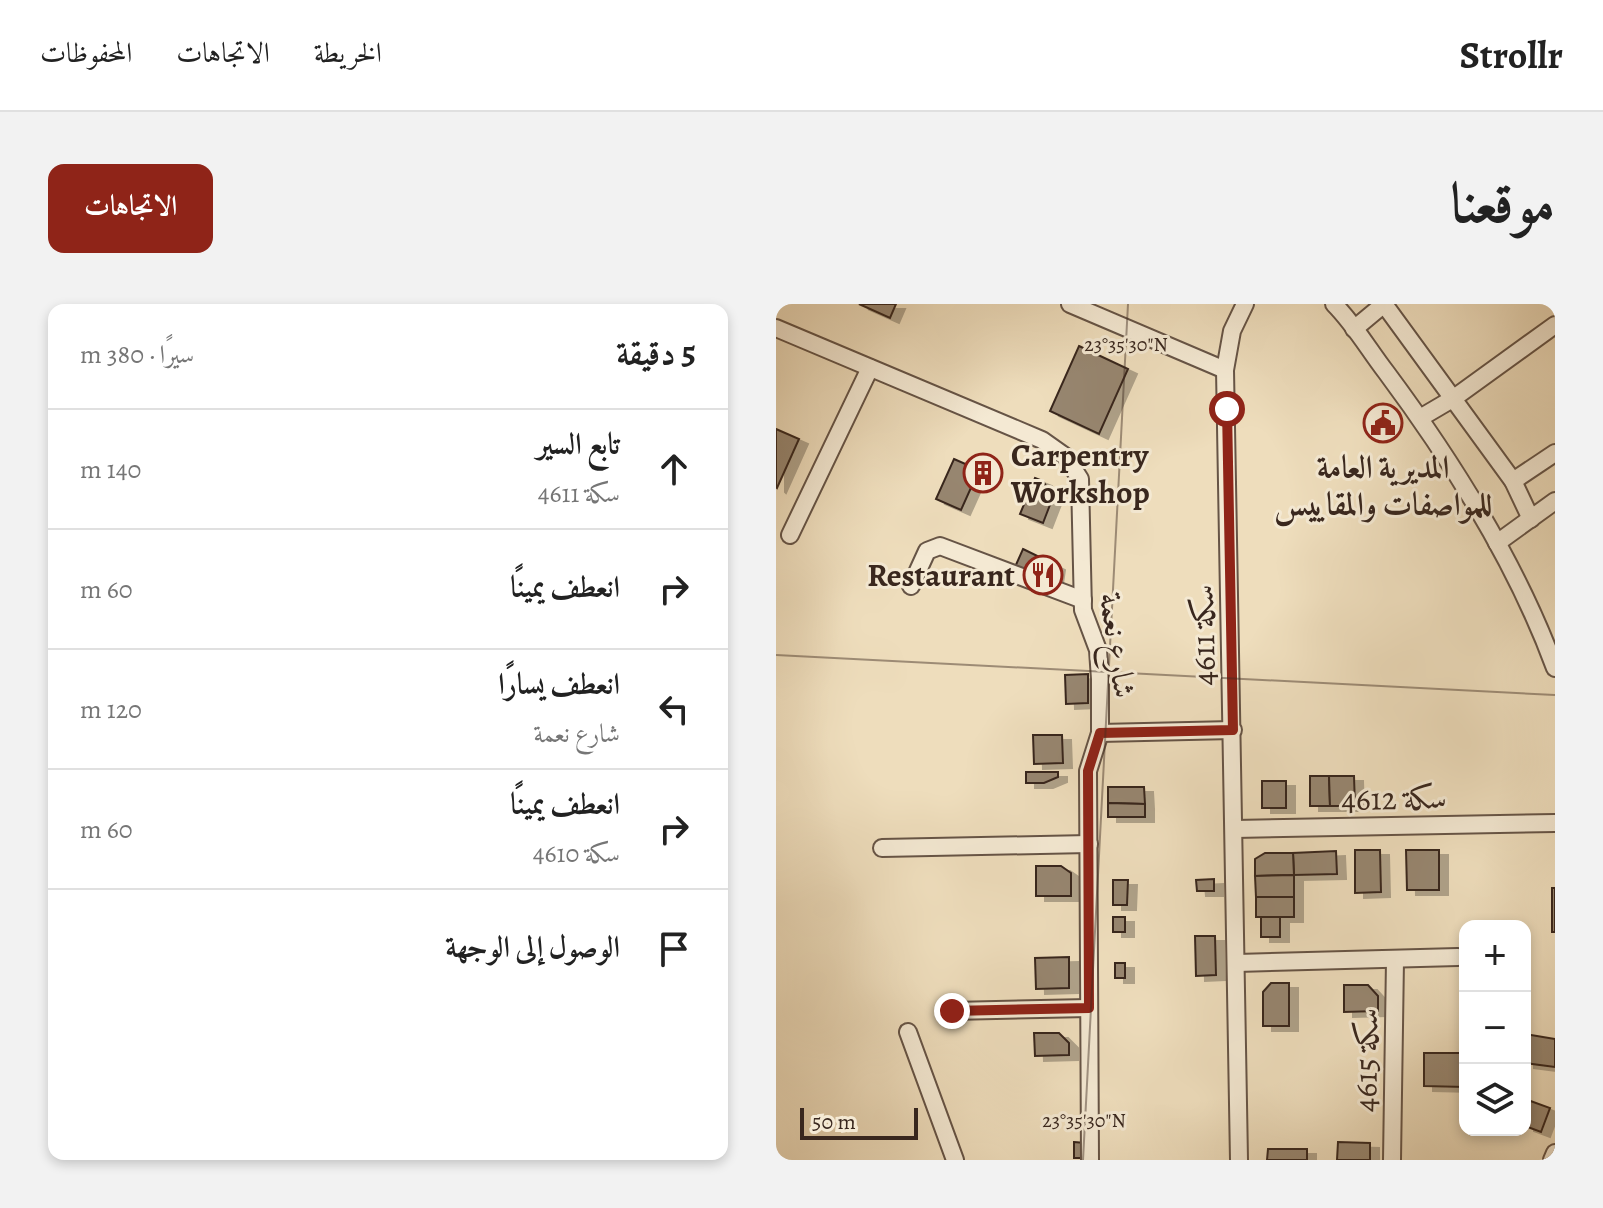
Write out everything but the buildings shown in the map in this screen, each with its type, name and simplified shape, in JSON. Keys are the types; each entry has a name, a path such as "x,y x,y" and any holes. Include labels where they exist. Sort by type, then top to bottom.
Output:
{"street":[{"path":"1070,304 1225,370"},
{"name":"سكة 4611","path":"1239,1160 1225,370 1232,331 1245,304"},
{"path":"1334,304 1420,418 1546,622 1555,668"},
{"path":"1354,329 1384,304 1513,481 1531,519"},
{"path":"1420,418 1454,398 1555,325"},
{"name":"شارع نعمة","path":"776,328 1042,440 1066,457 1080,479 1083,600 1098,650 1100,733 1088,771 1090,1160"},
{"path":"790,535 870,368"},
{"path":"1513,481 1555,453"},
{"path":"1497,543 1555,501"},
{"path":"911,586 927,551 940,546 1083,600"},
{"path":"1100,733 1233,730"},
{"name":"سكة 4612","path":"1235,829 1555,823"},
{"path":"882,848 1089,844"},
{"path":"1237,963 1458,957"},
{"name":"سكة 4615","path":"1392,1160 1395,960"},
{"path":"952,1011 1089,1008"},
{"path":"908,1032 955,1160"},
{"path":"1552,1160 1555,1153"}],"place":[{"name":"المديرية العامة للمواصفات والمقاييس","path":"1383,423"},
{"name":"Carpentry Workshop","path":"983,473"},
{"name":"Restaurant","path":"1043,575"}],"route":[{"path":"952,1011 1089,1008 1088,771 1100,733 1233,730 1227,409"}]}
